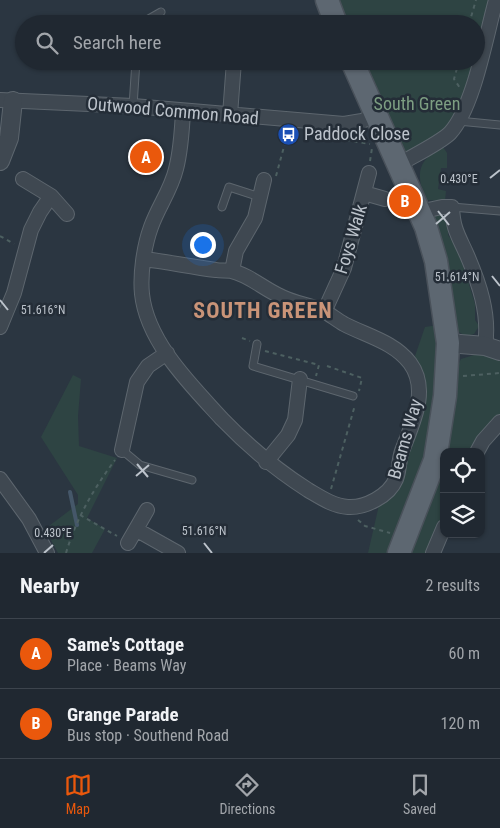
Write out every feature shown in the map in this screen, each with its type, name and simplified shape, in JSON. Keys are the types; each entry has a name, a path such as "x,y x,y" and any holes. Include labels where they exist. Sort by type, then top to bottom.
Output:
{"main road":[{"path":"327,0 333,15"},
{"path":"355,70 368,118 398,165 426,227 436,261 448,343 445,396 435,460 398,544"}],"street":[{"path":"485,52 494,26 496,0"},
{"path":"230,115 233,70"},
{"path":"398,165 449,134 468,101 479,70"},
{"path":"0,161 9,138 6,100"},
{"name":"Outwood Common Road","path":"6,100 133,106 344,124 368,118"},
{"path":"183,111 181,143 176,170 151,228 144,259 142,293 146,316 171,360 213,409 266,462 328,501 346,507"},
{"name":"Foys Walk","path":"324,312 344,268 369,173"},
{"path":"23,179 51,196 67,214"},
{"path":"232,271 236,251 255,218 264,180"},
{"name":"Foys Walk","path":"364,193 385,199"},
{"path":"0,327 14,293 31,230 51,196"},
{"path":"419,212 452,207 453,225 467,255 483,299 492,348 448,343"},
{"name":"Beams Way","path":"144,259 232,271 278,295 324,312 401,352 412,366 418,381 419,396 396,479 378,498 366,504 346,507"},
{"path":"122,450 137,382 148,366 167,353"},
{"path":"266,462 288,435 295,420 300,379"},
{"path":"479,448 500,422"},
{"path":"0,478 29,519 47,553"},
{"path":"128,543 148,510"},
{"path":"136,530 178,553"},
{"path":"433,553 440,536"}],"lane":[{"path":"156,15 161,12"},
{"path":"133,106 135,70"},
{"path":"458,121 500,126"},
{"path":"222,207 229,187 260,197"},
{"path":"452,207 500,210"},
{"path":"257,344 253,366 353,396"},
{"path":"122,450 140,465 192,480"}],"path":[{"path":"472,15 476,0"},
{"path":"456,70 454,79 468,101"},
{"path":"368,118 372,145 369,173"},
{"path":"264,180 275,181 291,120"},
{"path":"317,135 372,145"},
{"path":"242,338 257,344 263,351 320,365 314,383"},
{"path":"327,366 362,378 360,390 353,396 355,406 328,501"},
{"path":"66,553 80,515 122,450"},
{"path":"346,507 365,526 398,544"},
{"path":"80,515 128,543"}],"green space":[{"name":"South Green","path":"327,0 496,0 485,35 485,15 333,15"},
{"name":"South Green","path":"356,70 474,70 458,121 398,165"},
{"path":"443,147 447,153 447,168 441,168 438,189 446,191 445,201 426,200 421,183 421,169 428,157"},
{"path":"436,213 442,215 448,227 448,235 455,245 465,271 475,304 475,320 479,326 474,334 466,336 457,331 443,244 433,217"},
{"path":"438,325 437,387 423,461 390,553 368,553 379,505 395,486 421,373 415,356 425,327"},
{"path":"477,354 500,358 500,422 481,448 445,448 456,369 461,359"},
{"path":"73,375 81,379 78,416 79,446 117,458 87,518 105,529 92,553 58,553 45,529 78,504 78,495 41,437"},
{"path":"440,465 440,538 433,553 407,553"}],"waterway":[{"path":"70,492 77,525"}],"place":[{"name":"Paddock Close","path":"288,134"},
{"name":"Same's Cottage","path":"146,157"},
{"name":"Grange Parade","path":"405,201"}],"district":[{"name":"SOUTH GREEN","path":"263,310"}]}
